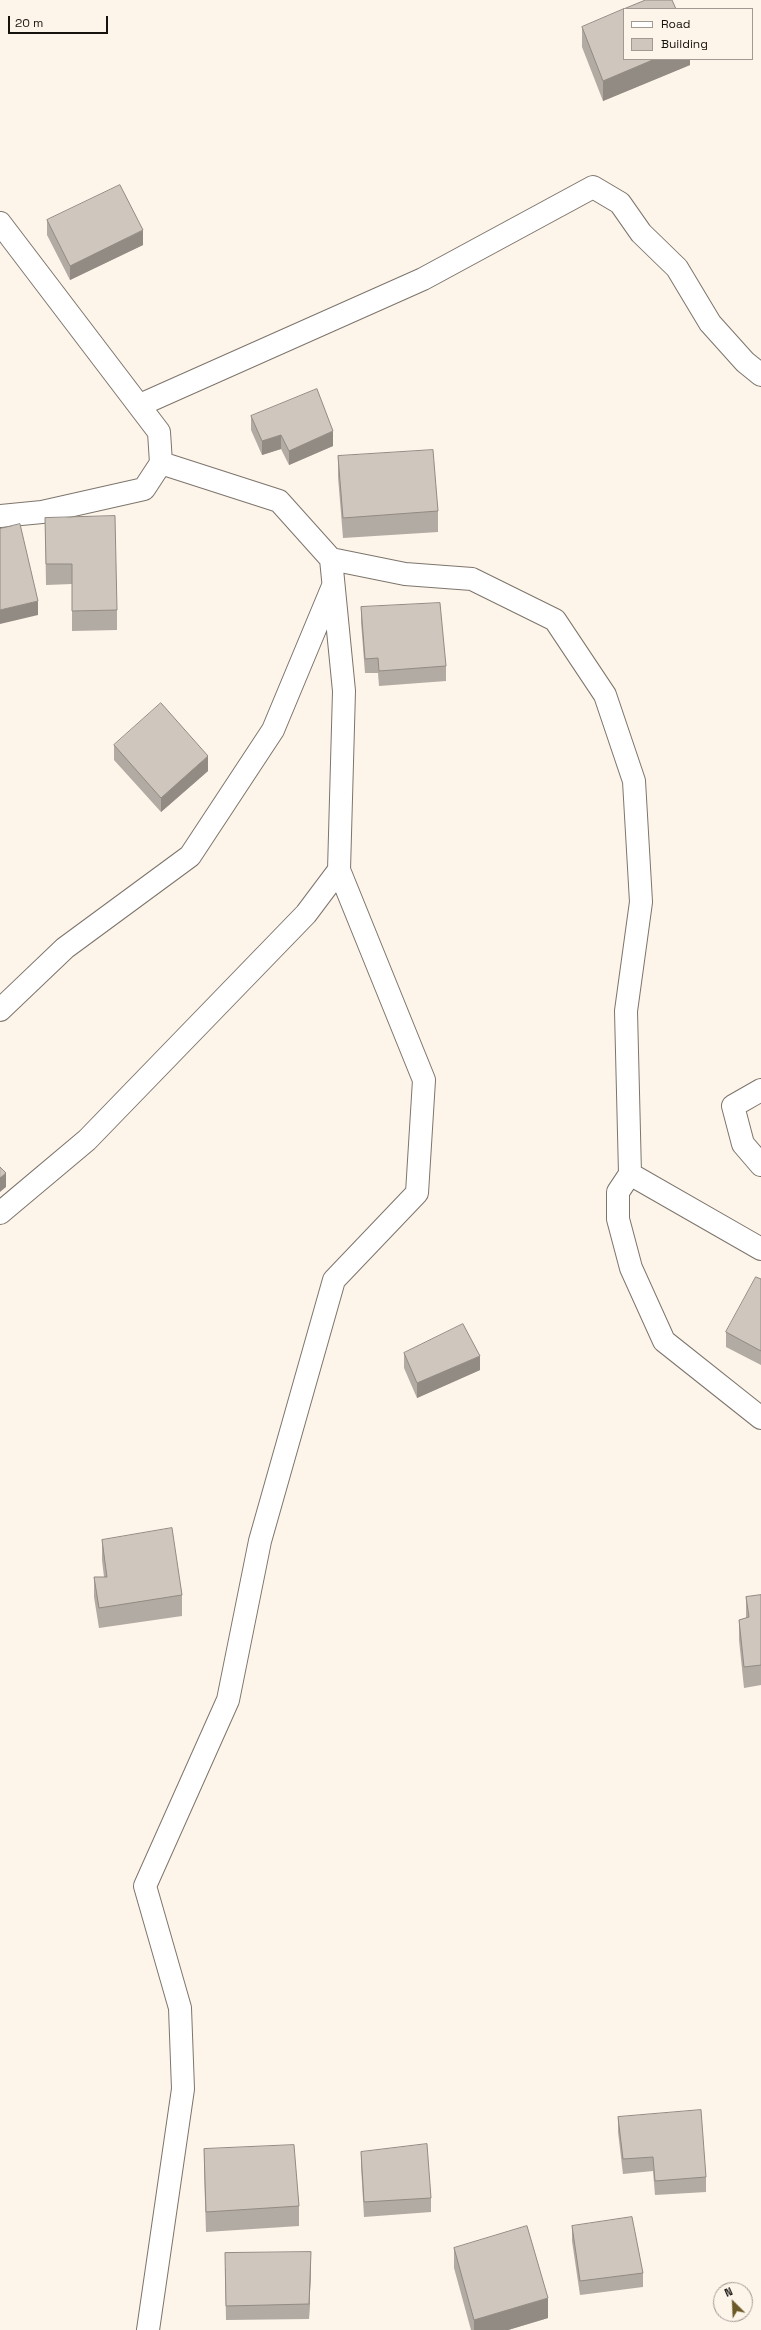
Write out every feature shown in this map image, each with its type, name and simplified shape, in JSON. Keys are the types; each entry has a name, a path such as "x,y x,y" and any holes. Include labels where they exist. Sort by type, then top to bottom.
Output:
{"street":[{"path":"140,405 423,279 592,187 620,203 640,233 677,268 710,323 745,362 761,375"},
{"path":"0,223 160,432 161,463 144,489 42,512 0,516"},
{"path":"161,463 279,501 332,559 405,574 472,579 555,620 606,695 634,781 641,902 626,1011 630,1174 618,1192 618,1219 630,1268 664,1341 761,1418"},
{"path":"148,2330 183,2089 180,2008 145,1886 228,1700 260,1541 334,1280 417,1193 424,1080 339,870 344,691 332,559"},
{"path":"0,1010 65,948 190,856 273,730 334,584"},
{"path":"0,1213 87,1140 306,914 339,870"},
{"path":"761,1090 733,1106 743,1144 761,1165"},
{"path":"630,1174 761,1249"}],"building":[{"path":"646,0 672,0 676,8 626,8"},
{"path":"623,9 623,60 653,60 603,81 582,27"},
{"path":"120,185 143,230 70,266 47,220"},
{"path":"317,389 333,431 289,451 281,435 262,441 251,416"},
{"path":"433,450 438,511 343,518 338,456"},
{"path":"115,516 117,610 72,611 72,564 46,564 45,518"},
{"path":"20,524 38,601 0,610 0,529"},
{"path":"440,603 446,666 379,671 378,658 365,659 361,607"},
{"path":"161,703 208,756 161,798 114,745"},
{"path":"0,1167 6,1173 0,1178"},
{"path":"756,1277 761,1279 761,1351 726,1332"},
{"path":"463,1324 480,1356 417,1383 404,1353"},
{"path":"172,1528 182,1595 99,1608 94,1577 107,1577 102,1540"},
{"path":"761,1595 761,1665 744,1667 739,1620 749,1617 746,1597"},
{"path":"701,2110 706,2177 655,2181 653,2157 623,2159 618,2117"},
{"path":"427,2144 431,2198 364,2202 361,2152"},
{"path":"294,2145 299,2206 206,2212 204,2149"},
{"path":"632,2217 643,2273 580,2281 572,2226"},
{"path":"527,2226 548,2298 474,2320 454,2248"},
{"path":"311,2252 309,2304 226,2306 225,2253"}]}
